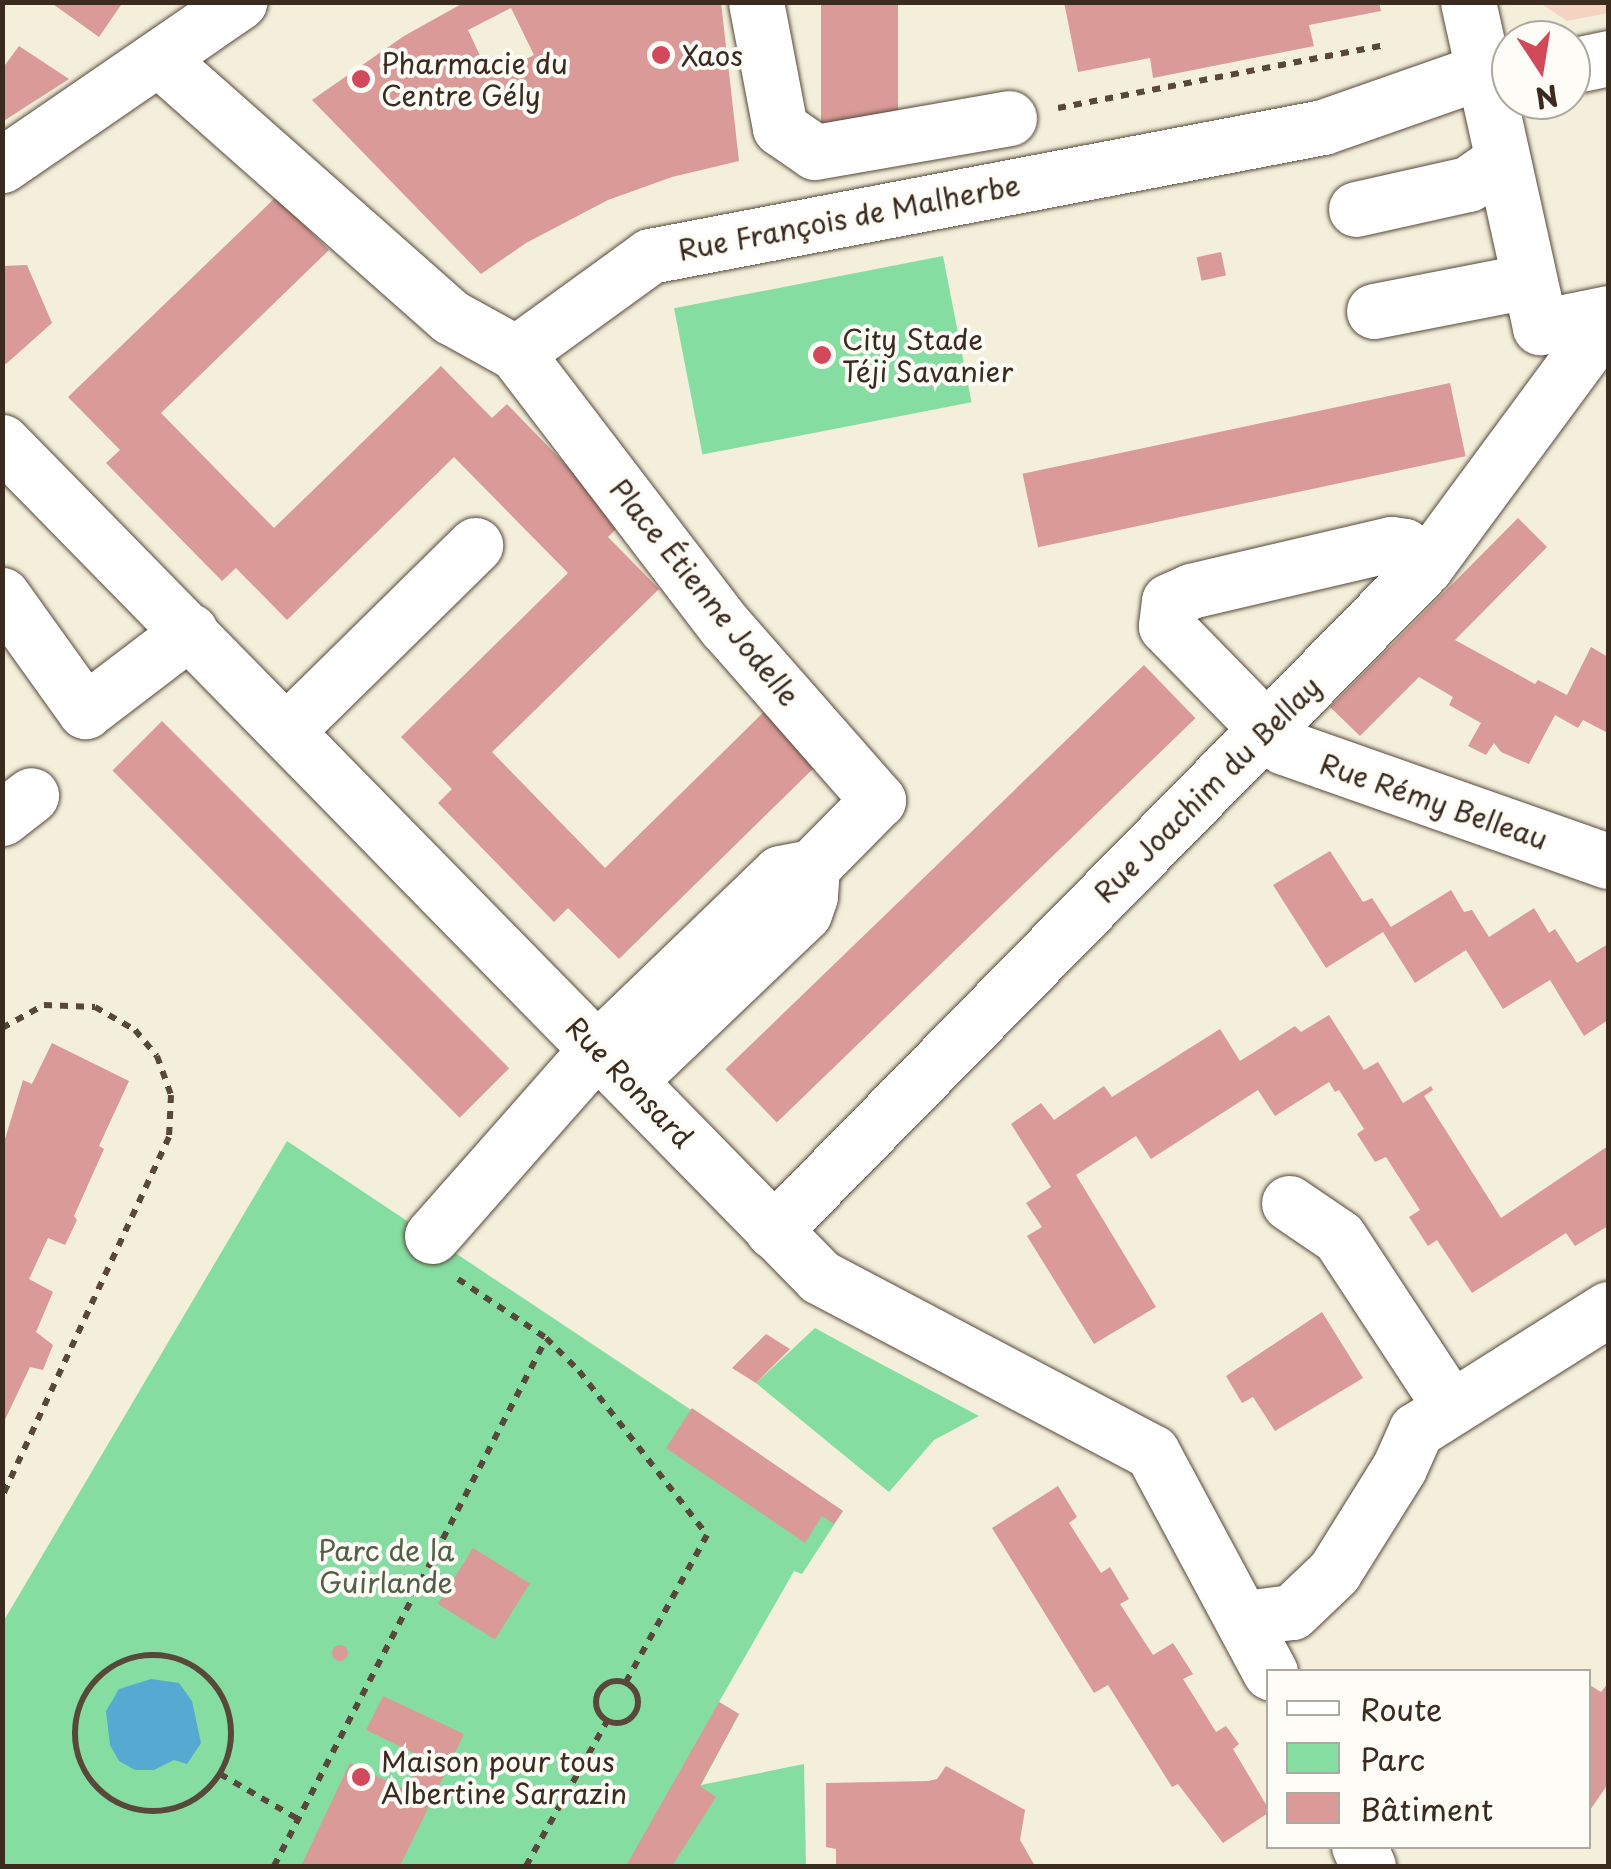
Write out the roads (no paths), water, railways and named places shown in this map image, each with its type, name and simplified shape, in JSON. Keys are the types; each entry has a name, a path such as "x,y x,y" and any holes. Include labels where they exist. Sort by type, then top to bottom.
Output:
{"street":[{"path":"2,165 239,2"},
{"path":"756,2 780,128 815,152 1009,118"},
{"path":"1484,44 1502,160 1540,327 1608,316"},
{"name":"Rue François de Malherbe","path":"516,353 650,256 1323,127 1484,44"},
{"path":"159,59 452,317 516,353"},
{"path":"1356,209 1468,184 1502,160"},
{"path":"1374,311 1528,281"},
{"name":"Rue Joachim du Bellay","path":"773,1230 1425,567 1608,316"},
{"name":"Place Étienne Jodelle","path":"432,1236 614,1064 780,874 812,867 878,800 725,626 516,353"},
{"name":"Rue Ronsard","path":"2,442 820,1278 1152,1452 1269,1669"},
{"name":"Rue Rémy Belleau","path":"1425,567 1404,546 1391,544 1192,591 1168,601 1166,626 1266,730 1298,754 1608,860"},
{"path":"287,730 476,545"},
{"path":"2,596 85,711 190,631"},
{"path":"1289,1203 1338,1237 1450,1406"},
{"path":"1244,1618 1292,1612 1334,1572 1398,1468 1416,1430 1608,1308"}],"water":[{"path":"151,1679 179,1683 192,1701 201,1743 187,1764 174,1760 154,1770 135,1770 119,1761 110,1745 106,1711 119,1689"}],"place":[{"name":"Xaos","path":"661,55"},
{"name":"Pharmacie du Centre Gély","path":"361,79"},
{"name":"City Stade Téji Savanier","path":"822,355"},
{"name":"Maison pour tous Albertine Sarrazin","path":"361,1777"}],"park label":[{"name":"Parc de la Guirlande","path":"386,1566"}]}
